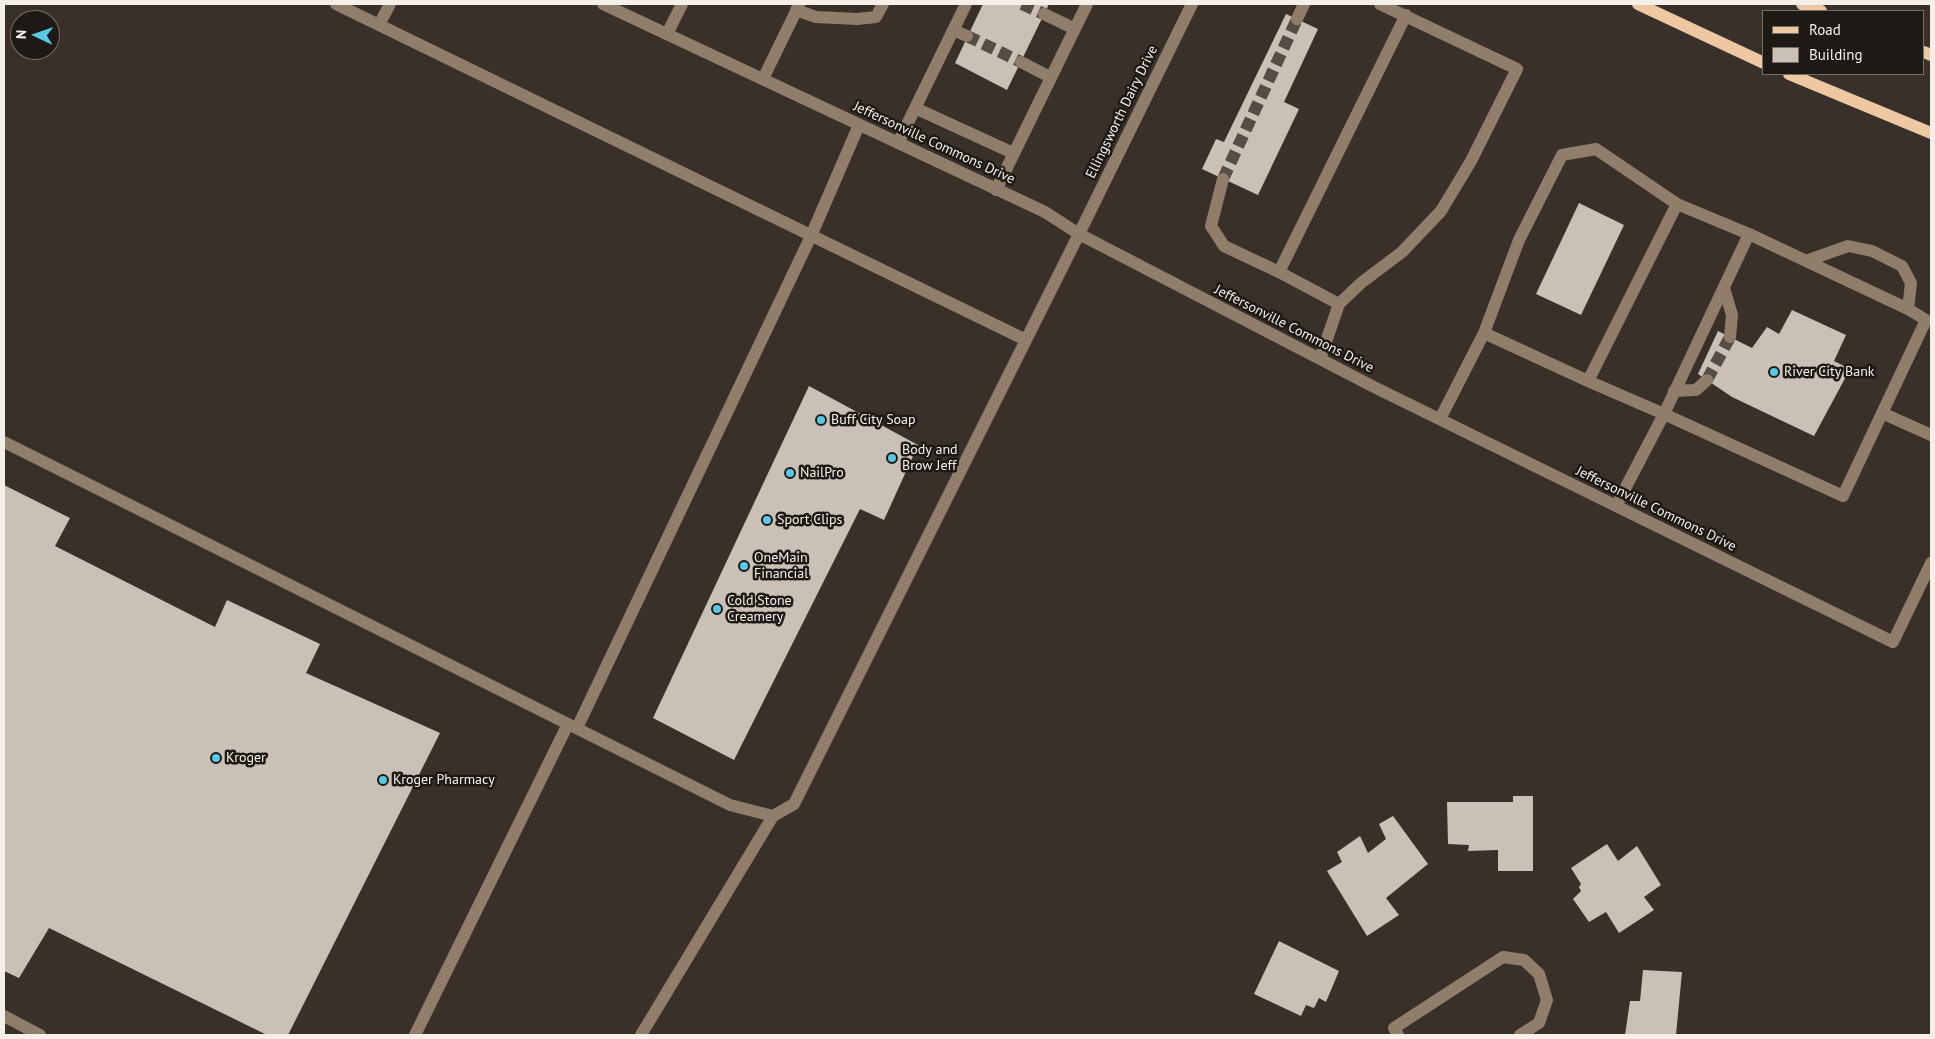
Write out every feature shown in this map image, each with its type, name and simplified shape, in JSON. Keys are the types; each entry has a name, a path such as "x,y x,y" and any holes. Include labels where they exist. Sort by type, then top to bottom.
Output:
{"main road":[{"path":"1638,4 1762,62"},
{"path":"1802,4 1818,10"},
{"path":"1791,75 1931,133"}],"street":[{"path":"336,4 1026,340"},
{"path":"379,25 390,4"},
{"name":"Jeffersonville Commons Drive","path":"603,4 1045,212 1079,234 1320,359 1893,642 1931,563"},
{"path":"667,34 682,4"},
{"path":"763,79 798,7 816,17 858,19 876,17 883,4"},
{"path":"898,143 966,4"},
{"path":"996,190 1087,4"},
{"name":"Ellingsworth Dairy Drive","path":"772,816 794,804 1192,4"},
{"path":"1297,19 1304,4"},
{"path":"1320,359 1339,304 1360,283 1402,252 1441,212 1471,161 1517,68 1380,4"},
{"path":"1044,14 1075,29"},
{"path":"1280,272 1406,15"},
{"path":"953,30 967,36"},
{"path":"1021,62 1050,77"},
{"path":"915,108 1013,153"},
{"path":"415,1035 572,726 811,236 859,125"},
{"path":"1440,419 1484,333 1519,240 1562,155 1596,149 1677,204 1749,234 1926,320 1843,496 1484,333"},
{"path":"1223,179 1211,226 1224,246 1280,272 1339,304"},
{"path":"1588,381 1677,204"},
{"path":"1616,506 1664,414 1749,234"},
{"path":"1806,261 1848,246 1872,251 1902,266 1911,283 1908,310"},
{"path":"1724,288 1732,315 1730,337"},
{"path":"1674,391 1696,390 1707,380"},
{"path":"1882,413 1931,435"},
{"path":"4,442 730,805 772,816 641,1035"},
{"path":"1398,1035 1394,1028 1503,957 1524,960 1539,974 1547,1000 1539,1023 1520,1035"},
{"path":"4,1016 40,1035"}],"building":[{"path":"983,4 1049,4 1007,90 955,63"},
{"path":"1286,14 1318,29 1284,102 1299,109 1258,195 1202,169 1216,139 1224,142"},
{"path":"1579,203 1624,225 1581,315 1536,294"},
{"name":"River City Bank","path":"1792,310 1846,335 1834,361 1850,369 1814,436 1732,397 1698,374 1718,331 1752,348 1767,327 1779,334"},
{"path":"809,386 918,445 884,520 860,509 734,760 653,718"},
{"name":"Kroger","path":"4,485 70,518 55,546 215,627 227,600 320,644 306,673 440,733 288,1035 267,1035 49,928 19,978 4,971"},
{"path":"1513,796 1533,796 1533,871 1498,871 1498,850 1468,851 1469,845 1448,844 1447,802 1513,802"},
{"path":"1393,816 1428,864 1386,898 1399,915 1367,936 1327,871 1342,862 1337,852 1360,836 1368,853 1386,839 1379,824"},
{"path":"1607,844 1618,861 1637,846 1661,885 1644,897 1654,910 1619,933 1606,912 1589,922 1573,899 1581,891 1579,887 1581,884 1571,868"},
{"path":"1279,941 1339,971 1326,1002 1319,998 1314,1008 1306,1005 1301,1016 1254,994"},
{"path":"1643,970 1682,972 1676,1035 1625,1035 1630,1001 1640,1001"}],"tunnel":[{"path":"1022,4 1044,14"},
{"path":"1223,179 1297,19"},
{"path":"967,36 1021,62"},
{"path":"1707,380 1730,337"}],"place":[{"name":"River City Bank","path":"1774,372"},
{"name":"Buff City Soap","path":"821,420"},
{"name":"Body and Brow Jeff","path":"892,458"},
{"name":"NailPro","path":"790,473"},
{"name":"Sport Clips","path":"767,520"},
{"name":"OneMain Financial","path":"744,566"},
{"name":"Cold Stone Creamery","path":"717,609"},
{"name":"Kroger","path":"216,758"},
{"name":"Kroger Pharmacy","path":"383,780"}]}
